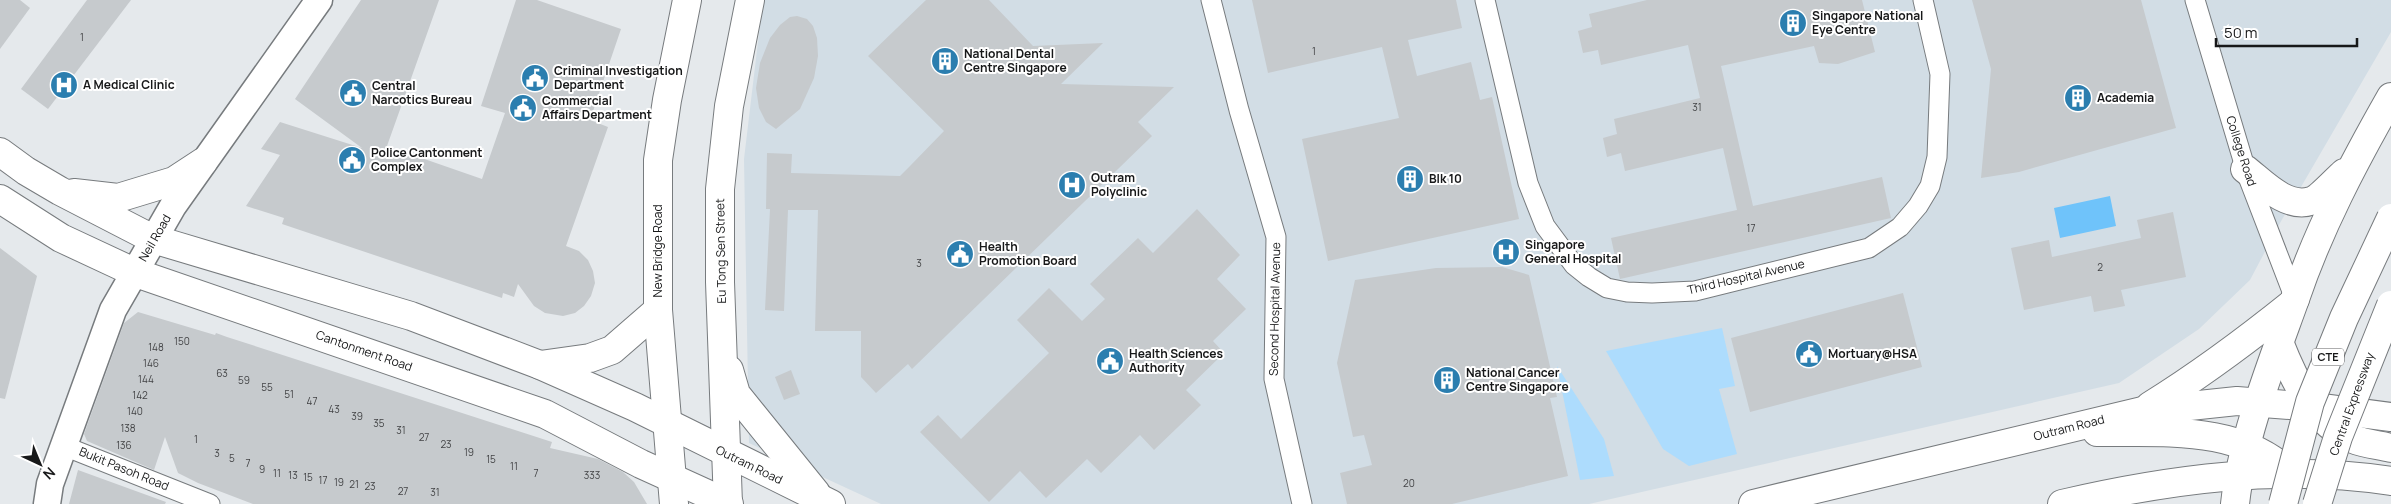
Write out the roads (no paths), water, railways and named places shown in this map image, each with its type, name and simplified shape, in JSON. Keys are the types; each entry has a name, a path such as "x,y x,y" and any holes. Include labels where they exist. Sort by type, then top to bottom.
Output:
{"main road":[{"name":"Neil Road","path":"47,504 50,484 114,310 153,239 203,162 319,0"},
{"name":"New Bridge Road","path":"674,491 658,310 658,160 667,100 687,0"},
{"name":"Eu Tong Sen Street","path":"729,504 725,452 726,423 720,282 720,189 729,106 750,0"},
{"path":"2235,504 2238,476 2248,447 2259,402 2278,342 2308,261 2351,168 2391,96"},
{"path":"0,152 60,192 153,239 411,316 540,365 635,407 667,425"},
{"path":"60,192 118,198 174,181 203,162"},
{"path":"2245,168 2281,196 2298,202 2312,201 2351,168"},
{"name":"Cantonment Road","path":"0,199 61,238 136,273 546,414 674,491 729,504"},
{"name":"CTE","path":"2283,504 2310,402 2344,318 2391,218"},
{"path":"2142,411 2214,364 2294,301"},
{"name":"Central Expressway","path":"2317,504 2338,437 2391,305"},
{"path":"540,365 590,358 612,350 658,310"},
{"path":"723,332 731,378 736,394 800,475 828,502"},
{"path":"2278,342 2290,371 2314,407 2330,424 2352,439 2391,448"},
{"name":"Outram Road","path":"1753,504 2142,411 2237,401 2314,407 2391,417"},
{"name":"Outram Road","path":"667,425 828,502"},
{"path":"2063,431 2198,433 2248,447 2277,462 2317,504"},
{"path":"2062,504 2127,498 2238,476 2289,473 2358,476 2391,482"}],"street":[{"name":"Second Hospital Avenue","path":"1212,0 1239,110 1276,237 1274,379 1302,504"},
{"name":"Third Hospital Avenue","path":"1485,0 1528,182 1545,226 1574,265 1589,277 1607,288 1627,292 1652,293 1695,291 1869,248 1900,227 1918,206 1930,186 1937,157 1940,74 1923,0"},
{"name":"College Road","path":"2195,0 2245,168 2294,301"},
{"name":"Bukit Pasoh Road","path":"64,446 210,504"}],"place":[{"name":"Singapore National Eye Centre","path":"1793,23"},
{"name":"National Dental Centre Singapore","path":"945,61"},
{"name":"Criminal Investigation Department","path":"535,78"},
{"name":"A Medical Clinic","path":"64,85"},
{"name":"Central Narcotics Bureau","path":"353,93"},
{"name":"Academia","path":"2078,98"},
{"name":"Commercial Affairs Department","path":"523,108"},
{"name":"Police Cantonment Complex","path":"352,160"},
{"name":"Blk 10","path":"1410,179"},
{"name":"Outram Polyclinic","path":"1072,185"},
{"name":"Singapore General Hospital","path":"1506,252"},
{"name":"Health Promotion Board","path":"960,254"},
{"name":"Mortuary@HSA","path":"1809,354"},
{"name":"Health Sciences Authority","path":"1110,361"},
{"name":"National Cancer Centre Singapore","path":"1447,380"}]}
